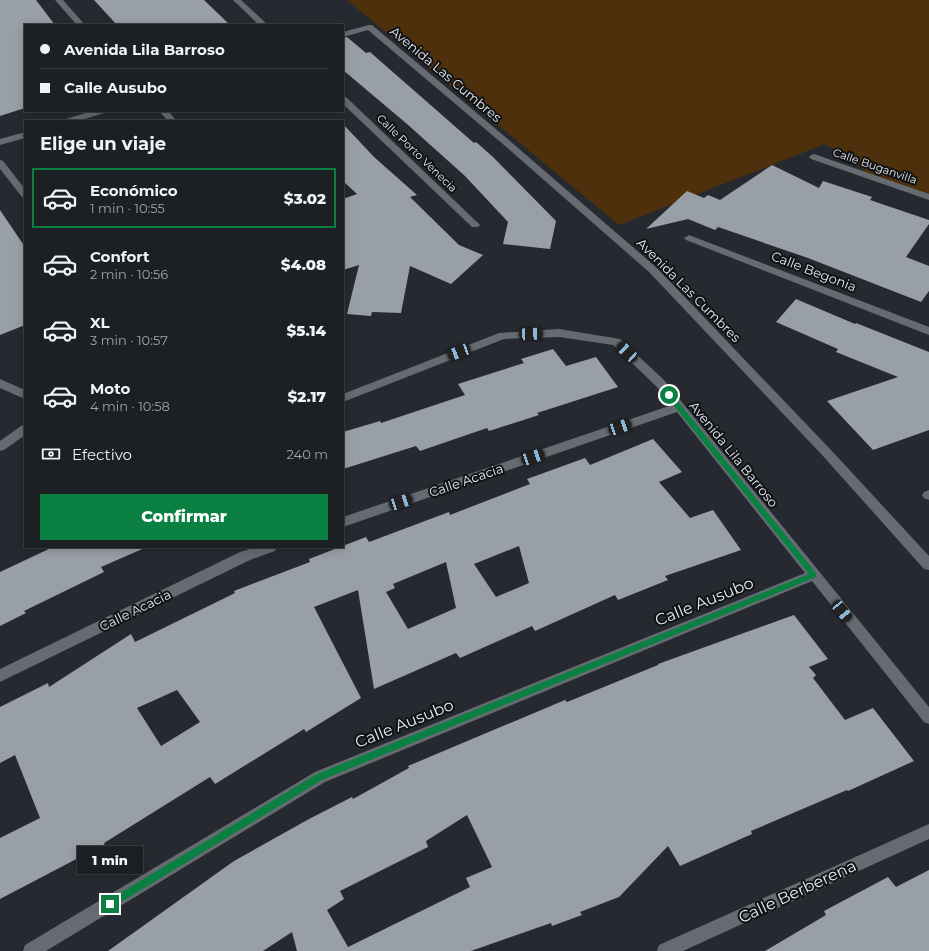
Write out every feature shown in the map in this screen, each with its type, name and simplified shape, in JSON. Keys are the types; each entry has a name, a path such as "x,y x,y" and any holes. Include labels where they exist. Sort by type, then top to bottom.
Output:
{"street":[{"path":"59,0 80,24"},
{"path":"237,0 263,24"},
{"name":"Avenida Las Cumbres","path":"344,35 369,27 507,143 653,270 821,447 929,565"},
{"name":"Calle Porto Venecia","path":"344,100 475,225"},
{"path":"71,120 98,112"},
{"path":"164,112 172,120"},
{"path":"0,142 24,135"},
{"name":"Calle Buganvilla","path":"814,157 929,197"},
{"path":"0,163 24,193"},
{"name":"Calle Begonia","path":"689,238 929,330"},
{"name":"Avenida Lila Barroso","path":"344,398 503,336 559,333 616,342 660,383 929,718"},
{"path":"0,383 24,395"},
{"name":"Calle Acacia","path":"344,522 679,407"},
{"path":"0,448 24,431"},
{"name":"Calle Acacia","path":"0,676 245,556 268,548"},
{"name":"Calle Ausubo","path":"31,951 320,777 814,575"},
{"name":"Calle Berberena","path":"665,951 929,831"}],"shaded area":[{"path":"347,0 929,0 929,195 881,182 825,144 619,225"}],"building":[{"path":"0,0 36,0 54,24 24,24 24,108 0,116"},
{"path":"94,0 204,0 229,24 116,24"},
{"path":"347,37 366,53 370,52 474,143 476,142 493,157 556,221 550,249 503,244 508,222 465,176 407,124 344,71 344,38"},
{"path":"344,125 374,157 417,195 410,197 459,245 483,255 451,284 410,266 401,313 372,312 371,316 347,314 359,265 344,270 344,199 357,194 344,182"},
{"path":"772,165 819,188 823,181 872,197 870,200 929,220 929,224 906,257 929,266 929,291 921,302 808,258 718,227 715,230 688,219 646,229 687,191 704,198 708,195 720,200"},
{"path":"0,210 24,246 24,325 0,335"},
{"path":"796,299 855,324 856,323 929,352 929,430 873,450 827,401 898,377 836,352 838,349 776,322"},
{"path":"553,349 566,366 596,357 618,387 537,413 539,415 489,431 487,428 420,451 416,446 344,469 344,432 380,421 381,423 465,395 458,384 524,363 521,359"},
{"path":"653,439 682,472 659,482 690,518 713,510 741,550 665,576 668,580 618,600 615,595 535,631 532,626 460,658 456,653 374,689 358,590 314,607 361,698 306,732 304,729 215,784 210,777 104,843 105,844 0,899 0,838 40,818 15,755 0,763 0,707 48,683 49,687 131,634 135,642 235,593 234,591 310,562 309,559 338,548 344,548 344,545 366,537 369,542 449,512 450,515 530,484 527,479 585,458 590,465","holes":["519,546 529,583 496,597 474,564","446,562 456,608 408,629 386,592 395,588 393,584","177,690 200,722 161,746 137,708"]},
{"path":"51,548 145,548 101,567 104,572 24,611 26,613 0,626 0,572"},
{"path":"794,615 828,659 809,667 816,675 813,678 845,720 873,708 914,761 848,791 847,790 751,831 752,834 680,866 668,846 619,897 580,912 582,915 552,926 551,923 471,951 297,951 292,932 263,951 108,951 234,861 309,819 352,797 353,799 409,768 408,766 565,700 567,702 658,664","holes":["467,815 492,867 466,878 470,887 348,947 327,910 344,899 340,891 428,847 426,841"]},
{"path":"929,870 929,951 765,951 826,915 824,911 888,877 896,887"}],"route":[{"path":"110,904 320,777 814,575 669,395"}]}
